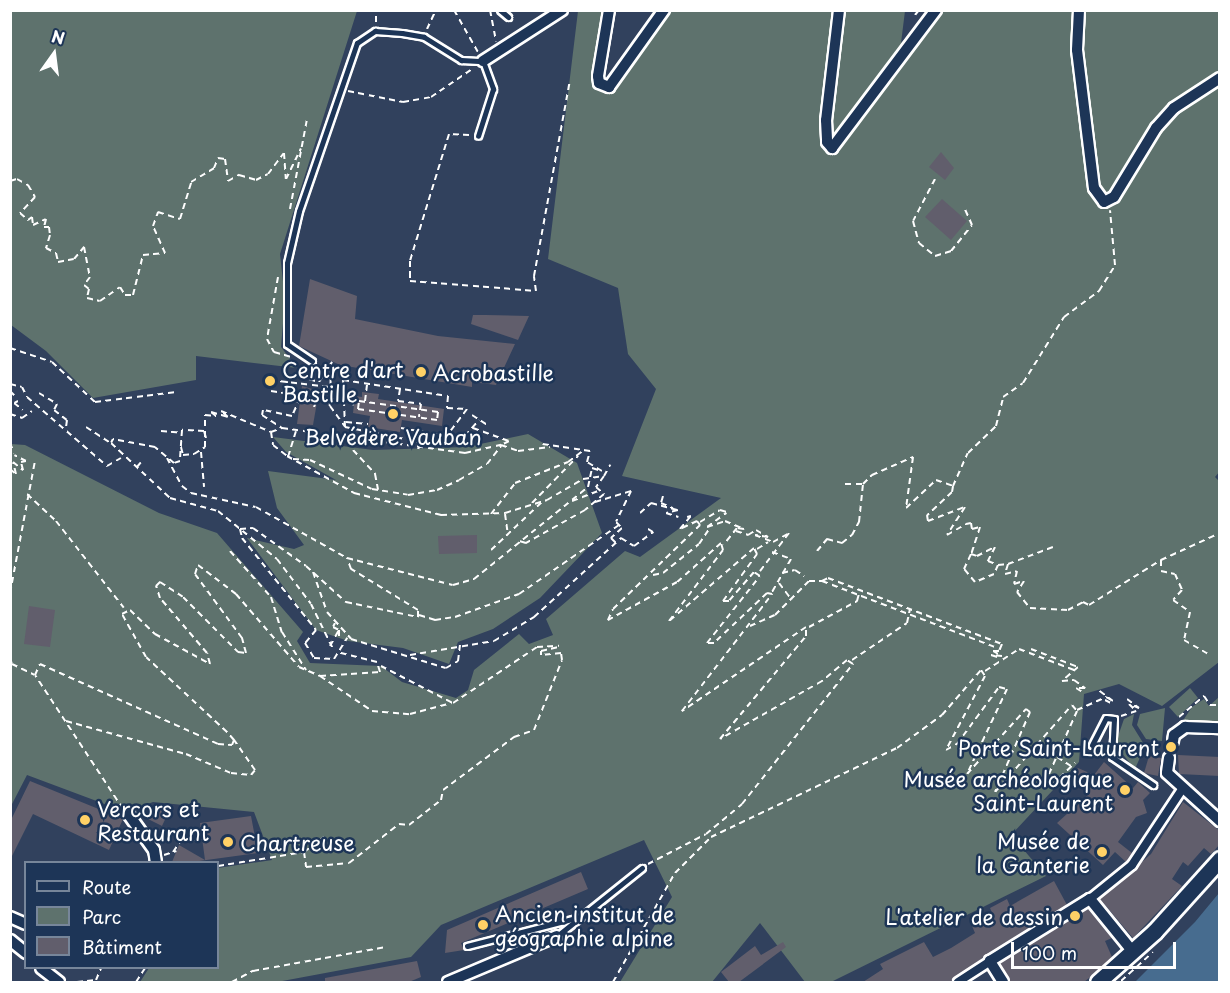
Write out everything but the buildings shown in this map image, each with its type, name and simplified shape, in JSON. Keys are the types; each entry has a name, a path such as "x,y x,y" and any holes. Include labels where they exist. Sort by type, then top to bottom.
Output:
{"main road":[{"path":"1098,982 1132,952 1220,859"}],"street":[{"path":"483,61 501,52 562,10"},
{"path":"609,10 598,76 599,83 609,87 663,10"},
{"path":"840,10 826,127 832,148 936,10"},
{"path":"1078,10 1077,50 1097,197 1110,202 1156,128 1174,108 1220,78"},
{"path":"1173,741 1177,728 1220,728"},
{"path":"1169,758 1167,773 1220,821"},
{"path":"958,982 1090,899 1132,865 1183,788"},
{"path":"129,815 157,860"},
{"path":"1090,899 1132,952"},
{"path":"10,917 24,923"},
{"path":"448,982 557,936"},
{"path":"10,940 24,951"},
{"path":"990,961 1004,982"},
{"path":"42,969 59,982"}],"lane":[{"path":"500,10 508,17"},
{"path":"310,360 287,344 289,247 349,55 357,43 375,31 424,37 461,60 483,61 493,89 478,136"},
{"path":"1092,745 1106,718 1114,719 1112,757 1153,785"},
{"path":"557,936 642,868"},
{"path":"468,946 584,916"}],"path":[{"path":"375,31 376,10"},
{"path":"424,37 436,10"},
{"path":"357,94 403,102 431,97 483,61 454,10"},
{"path":"489,10 501,52"},
{"path":"915,15 919,10"},
{"path":"478,136 449,134 410,261 410,281 536,291 534,276 570,80"},
{"path":"289,217 306,119"},
{"path":"10,181 17,178 28,185 35,197 20,213 28,219 32,217 33,225 46,219 44,227 49,227 50,235 46,248 56,253 58,262 74,259 82,245 88,251 87,298 100,301 120,287 125,295 133,295 143,255 165,254 153,226 158,212 180,219 191,182 214,168 218,158 225,159 228,181 239,174 256,180 268,174 284,153 286,179 301,148"},
{"path":"935,178 913,221 919,243 935,256 951,251 972,225 964,207"},
{"path":"998,565 994,574 975,582 963,569 980,527 972,529 966,524 946,532 965,507 928,521 927,515 952,492 968,453 996,426 1003,397 1023,383 1064,316 1099,291 1114,265 1110,202"},
{"path":"279,268 267,339 274,352 289,356"},
{"path":"10,348 52,362 95,402 176,392"},
{"path":"333,362 330,400 345,427 415,441 420,444 418,449"},
{"path":"324,366 331,369"},
{"path":"309,379 319,382 331,369"},
{"path":"311,374 317,379"},
{"path":"270,380 330,387"},
{"path":"345,427 343,380 448,396 447,408 466,409 447,436"},
{"path":"286,393 287,381"},
{"path":"10,384 22,387 27,397 66,427 83,448 107,466 121,458"},
{"path":"367,384 367,410"},
{"path":"400,389 398,401 421,404 419,418"},
{"path":"10,391 14,395"},
{"path":"271,391 301,396"},
{"path":"39,393 57,404 54,410 67,420 66,427"},
{"path":"286,393 300,398 292,416 263,410 262,415 282,428 418,449 465,453 509,441 472,427"},
{"path":"314,397 314,407 317,399 330,400"},
{"path":"319,397 345,398 354,405"},
{"path":"18,401 14,404 23,410"},
{"path":"359,401 367,402 438,412 437,420 358,409 359,401"},
{"path":"10,414 22,418 32,411"},
{"path":"204,487 201,452 206,438 205,415 215,418 211,412 228,417 222,411 271,432 282,428"},
{"path":"472,415 489,426"},
{"path":"401,428 462,437 479,420"},
{"path":"346,422 368,424"},
{"path":"86,427 111,443 170,498 218,511 240,529 291,576 311,604 332,648 339,630"},
{"path":"161,431 182,433 204,431 206,438"},
{"path":"290,458 296,431"},
{"path":"271,432 273,445 290,458 354,494 389,505 441,515 505,513 543,501 587,479 604,476"},
{"path":"182,433 183,455 201,452"},
{"path":"111,443 113,439 145,444 167,458 180,461 182,447"},
{"path":"355,440 353,450 375,474 378,490"},
{"path":"10,443 14,454 26,461 21,462 23,470 13,462 16,474 10,469"},
{"path":"543,444 590,452 586,462 603,468 592,468 587,479"},
{"path":"290,458 310,460 378,490 408,495 437,490 487,464 501,445"},
{"path":"501,445 518,451 552,446"},
{"path":"491,514 515,483 568,462 584,450"},
{"path":"531,505 584,450"},
{"path":"817,551 827,539 843,543 859,522 863,484 872,475 913,456 906,508 936,480 953,486"},
{"path":"167,458 182,486 191,493 256,507 347,558 457,585 474,579 590,485 587,479"},
{"path":"10,593 35,461"},
{"path":"137,467 141,462"},
{"path":"519,541 526,543 604,494 596,487 610,465"},
{"path":"845,484 863,484"},
{"path":"567,502 600,490"},
{"path":"594,502 632,491 616,522 622,528 611,538 616,543"},
{"path":"27,494 56,521 125,609 155,634 210,664 207,653 160,598 156,586 168,585 238,652 246,653 242,638 195,574 198,566 236,594 308,672 320,676 372,711 410,714 453,703 529,652 559,645 541,651 561,653 562,660 534,730 514,737 443,790 441,800 409,825 399,824 349,863 306,867 304,852"},
{"path":"663,496 662,503 677,513 666,513 678,517"},
{"path":"491,549 543,501"},
{"path":"640,513 649,503 672,509"},
{"path":"652,575 663,573 686,554 726,511 680,529 691,516 687,517"},
{"path":"505,513 508,535"},
{"path":"709,529 726,521 745,530 736,531 724,544 669,621 757,549 789,533 759,571 751,591 707,643 714,643 772,593"},
{"path":"700,522 652,575 613,609 608,620 677,582 724,544"},
{"path":"240,529 253,528 314,572 346,603 414,618 419,615 435,620 455,617 519,594 619,525"},
{"path":"240,529 242,538 315,630 305,643 314,658 334,659 348,637"},
{"path":"410,655 459,644 484,645 528,620 621,538 634,546 653,532 648,529"},
{"path":"736,531 748,535 756,530 768,537 755,535 769,541"},
{"path":"1008,564 1003,573 1017,571 1014,584 1024,581 1017,592 1030,608 1050,612 1072,609 1083,602 1089,605 1161,560 1220,534"},
{"path":"971,554 977,556 995,547 988,561 998,565 1008,564 1053,547"},
{"path":"757,549 724,602 759,571"},
{"path":"230,551 270,597 290,648 308,672"},
{"path":"772,552 791,559 779,583 682,711 808,627 848,607 861,590"},
{"path":"347,558 351,569 418,610 419,615"},
{"path":"1161,560 1161,571 1175,574 1182,590 1173,600 1190,612 1184,640 1208,654"},
{"path":"782,573 795,570 804,576"},
{"path":"314,572 322,602 348,637 453,668 459,644"},
{"path":"748,626 792,601 810,581 822,581 829,578 995,641 1002,644 1000,649"},
{"path":"827,584 829,578"},
{"path":"833,586 835,580"},
{"path":"822,581 1000,649"},
{"path":"779,583 792,601"},
{"path":"839,588 841,583"},
{"path":"846,591 848,585"},
{"path":"852,593 854,588"},
{"path":"865,598 867,592"},
{"path":"871,600 873,595"},
{"path":"877,603 879,597"},
{"path":"883,605 886,599"},
{"path":"889,607 891,602"},
{"path":"895,609 897,604"},
{"path":"902,612 904,606"},
{"path":"66,721 186,754 231,773 251,775 255,770 234,740 147,657 126,626 125,609"},
{"path":"808,627 720,739 852,661 907,623 910,609"},
{"path":"914,616 916,611"},
{"path":"920,619 922,614"},
{"path":"926,621 928,616"},
{"path":"932,623 934,618"},
{"path":"938,626 940,620"},
{"path":"335,622 333,627 339,630"},
{"path":"944,628 946,623"},
{"path":"951,630 953,625"},
{"path":"957,633 959,627"},
{"path":"339,630 339,640"},
{"path":"963,635 965,630"},
{"path":"969,638 971,632"},
{"path":"975,640 977,634"},
{"path":"981,642 983,637"},
{"path":"988,644 990,639"},
{"path":"993,646 995,641"},
{"path":"1000,649 993,651 1002,656 991,655 1001,658"},
{"path":"1074,670 1019,649 1001,658 985,671 945,746 951,750 999,687 1007,688 967,769 971,774 1022,711 1029,709 995,792 1072,705 1077,711"},
{"path":"1033,655 1033,650 1076,666 1063,683 1074,680 1084,688 1076,688 1084,693"},
{"path":"340,653 381,666 453,703"},
{"path":"1040,658 1041,653"},
{"path":"1045,660 1047,655"},
{"path":"1052,662 1053,657"},
{"path":"10,658 12,664 35,675 129,815"},
{"path":"1058,664 1060,660"},
{"path":"642,868 706,834 755,789 852,661"},
{"path":"1064,667 1066,662"},
{"path":"35,675 40,664 48,664 69,678 218,744 226,746 234,740"},
{"path":"1070,669 1071,664"},
{"path":"320,676 374,673 381,666"},
{"path":"613,982 678,868 711,837 897,748 942,716 978,671 985,671"},
{"path":"1075,763 1052,784 1044,784 1077,711 1088,702 1114,699 1097,689"},
{"path":"1177,728 1204,696 1210,705 1220,705"},
{"path":"1114,719 1136,711 1129,704 1139,708 1127,699"},
{"path":"1104,700 1113,704"},
{"path":"1058,757 1071,766"},
{"path":"706,834 711,837"},
{"path":"219,866 304,852 324,837"},
{"path":"157,860 175,851 180,842 202,839"},
{"path":"232,982 253,972 386,947"},
{"path":"1121,981 1153,952"},
{"path":"77,982 96,980 101,969"},
{"path":"136,982 144,969"}],"green space":[{"path":"11,11 357,11 280,254 285,300 281,347 297,368 196,356 196,380 93,398 46,351 11,325"},
{"path":"578,11 609,11 598,76 603,86 663,11 905,11 901,43 931,11 1219,11 1220,471 1215,477 1220,482 1219,662 1162,706 1119,684 1084,694 1079,762 1011,835 1046,876 831,982 805,982 760,923 712,982 620,982 672,897 644,840 441,925 411,957 277,982 140,982 148,969 219,969 219,868 272,860 254,812 153,802 126,812 27,775 11,806 11,444 25,445 159,513 217,533 303,632 297,641 310,663 381,666 402,682 456,698 468,690 474,670 519,634 529,644 553,635 546,619 625,551 640,557 721,498 622,476 656,389 628,354 618,288 548,259"},
{"path":"528,434 577,463 602,533 540,598 493,629 458,642 449,664 403,648 348,641 316,630 247,538 294,549 304,545 277,508 268,471 336,480 286,452 273,437 373,450 466,447"},
{"path":"1190,688 1198,698 1178,717 1169,707"},
{"path":"1219,697 1219,723 1182,722 1192,707 1204,699 1209,706"},
{"path":"1165,708 1162,741 1146,739 1137,725 1140,714"},
{"path":"1134,714 1132,725 1145,746 1135,769 1115,745 1124,719"}],"water":[{"path":"1219,893 1219,982 1135,982 1195,922"}],"place":[{"name":"Acrobastille","path":"421,372"},
{"name":"Centre d'art Bastille","path":"270,381"},
{"name":"Belvédère Vauban","path":"393,414"},
{"name":"Porte Saint-Laurent","path":"1171,747"},
{"name":"Musée archéologique Saint-Laurent","path":"1125,790"},
{"name":"Vercors et Restaurant","path":"85,820"},
{"name":"Chartreuse","path":"228,842"},
{"name":"Musée de la Ganterie","path":"1102,852"},
{"name":"L'atelier de dessin","path":"1075,916"},
{"name":"Ancien institut de géographie alpine","path":"483,925"}]}
